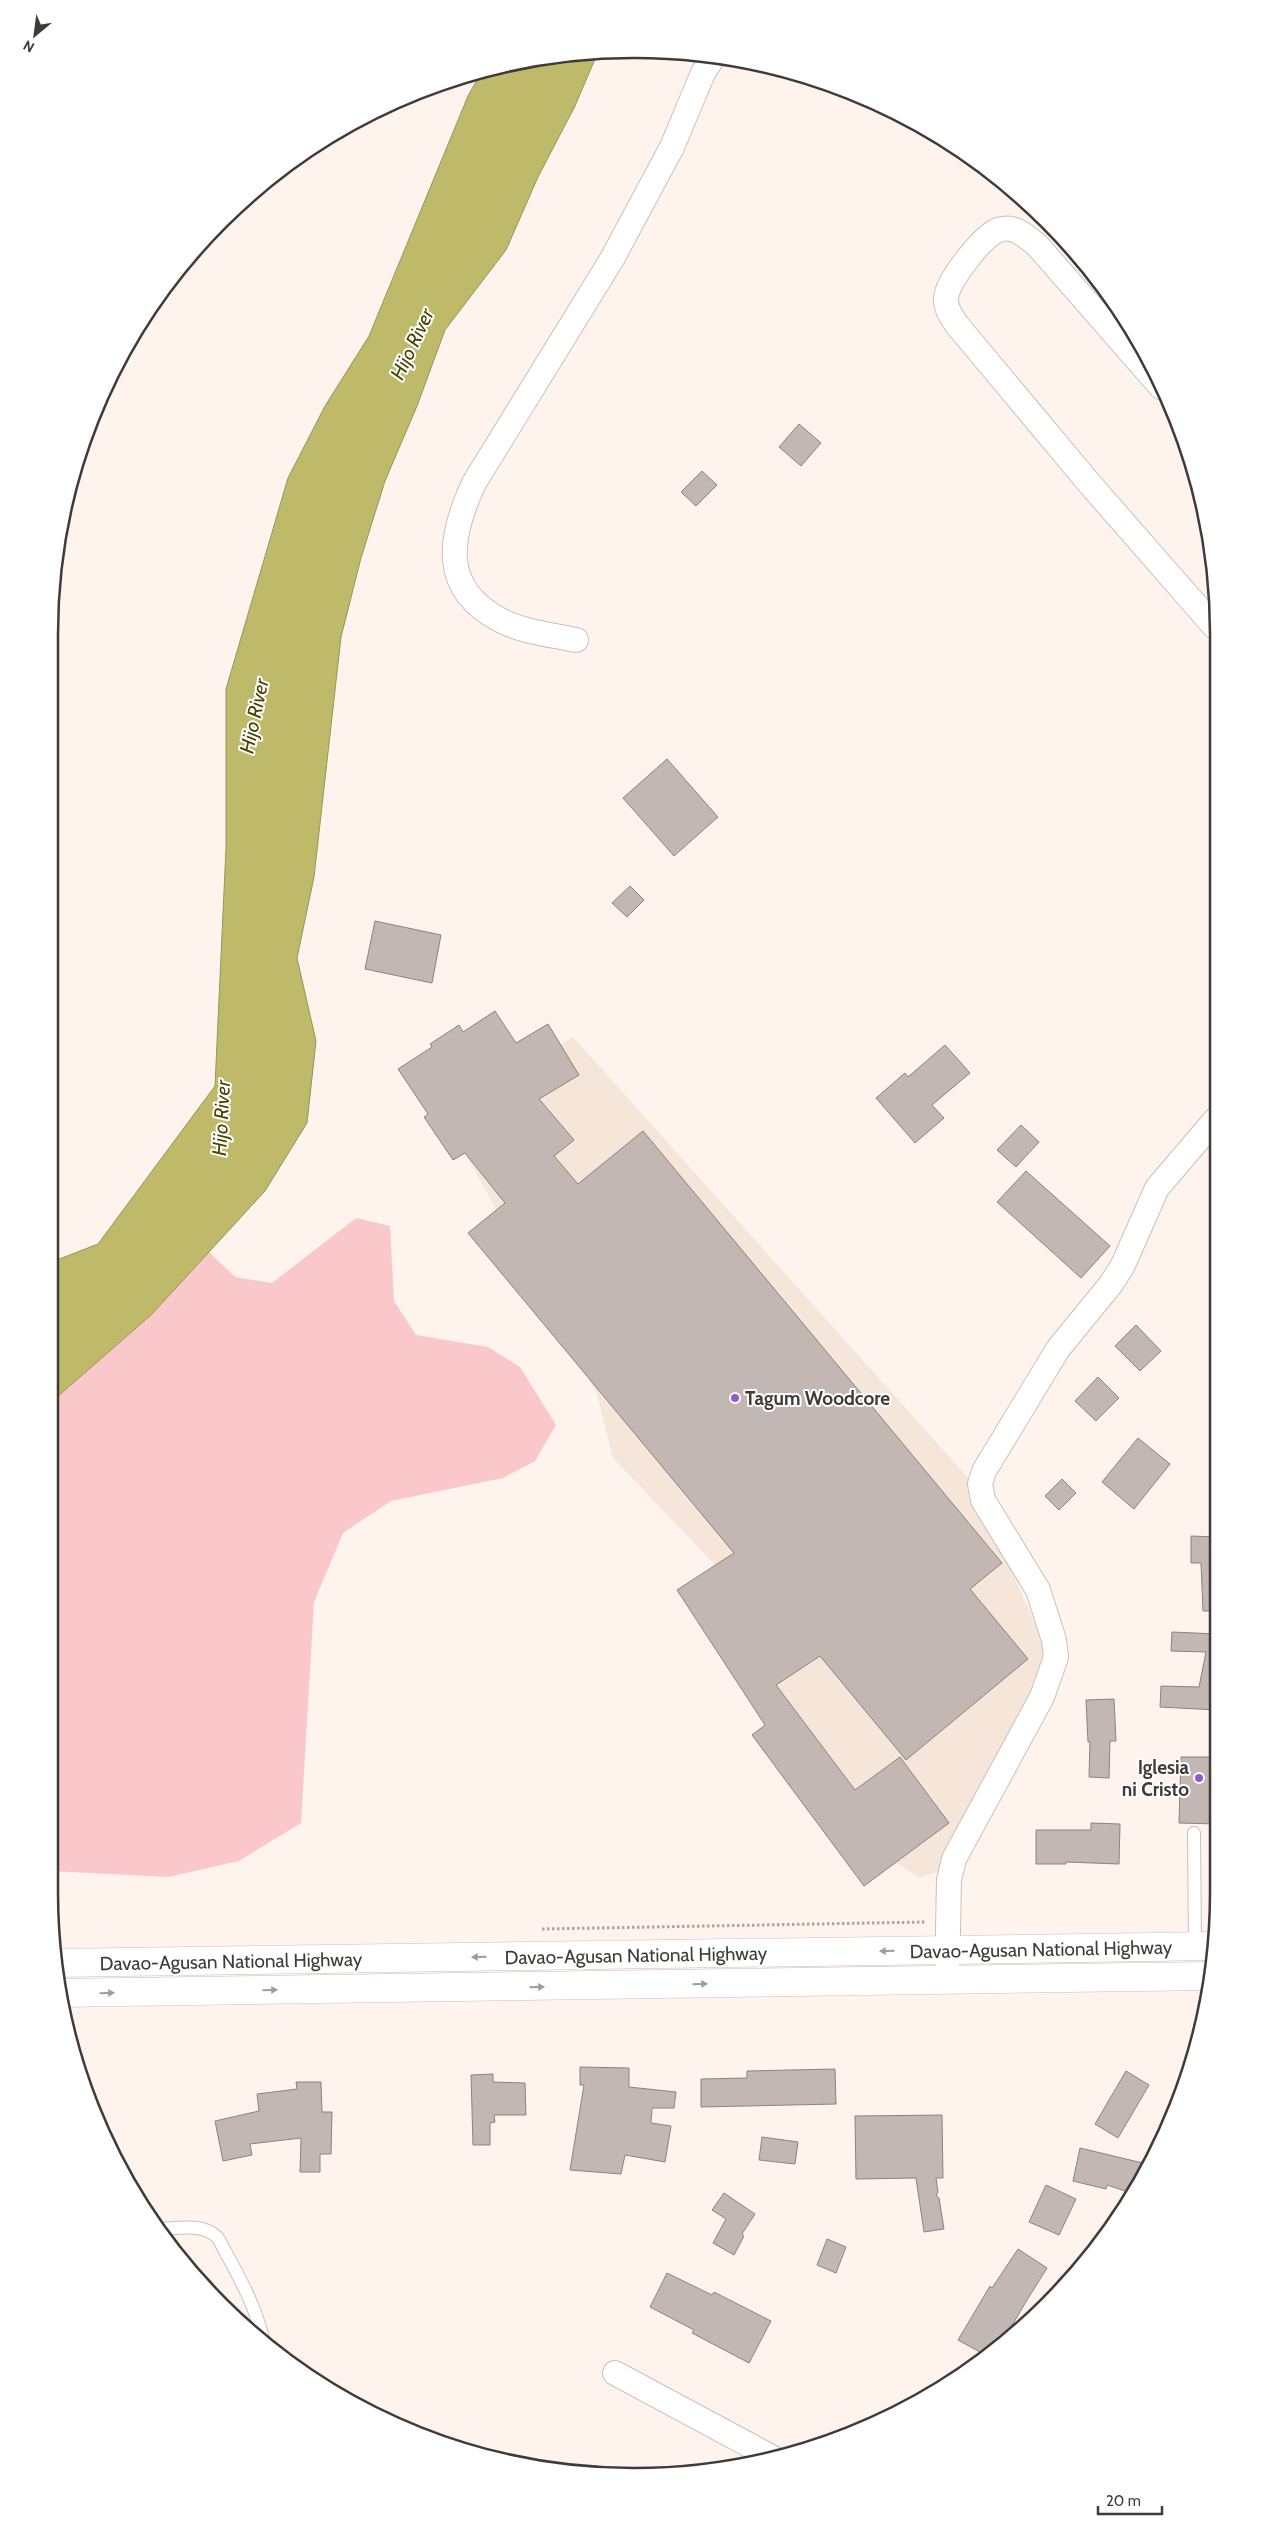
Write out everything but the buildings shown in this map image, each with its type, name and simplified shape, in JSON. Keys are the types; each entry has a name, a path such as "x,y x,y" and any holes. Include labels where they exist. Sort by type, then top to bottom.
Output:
{"highway":[{"name":"Davao-Agusan National Highway","path":"62,1963 1205,1946"},
{"name":"Davao-Agusan National Highway","path":"67,1993 1204,1976"}],"street":[{"path":"576,640 503,621 474,603 457,576 454,547 460,514 474,483 612,259 672,147 703,73 710,62"},
{"path":"1136,352 1111,316 1037,245 1022,233 1010,229 997,230 988,237 959,270 946,297 947,310 958,325 1089,483 1210,621"},
{"path":"947,1981 948,1880 954,1859 1042,1697 1056,1657 1054,1640 1038,1590 983,1500 980,1484 984,1471 1058,1349 1111,1284 1123,1265 1158,1188 1210,1125"},
{"path":"614,2373 763,2453"}],"lane":[{"path":"1194,1832 1205,1946"},
{"path":"167,2230 200,2228 211,2231 218,2238 248,2296 262,2332"}],"shaded area":[{"name":"Tagum Woodcore","path":"573,1037 971,1481 1052,1661 943,1869 920,1878 881,1853 781,1746 737,1588 613,1458 597,1394 446,1118"},
{"path":"356,1218 390,1226 394,1301 416,1335 488,1347 520,1367 556,1425 535,1461 503,1478 391,1501 343,1533 314,1602 301,1823 239,1861 168,1877 58,1871 58,1396 151,1315 209,1252 235,1277 272,1283"}],"water":[{"name":"Hijo River","path":"595,59 575,106 538,177 506,250 445,330 417,406 385,481 361,558 341,637 314,877 297,958 316,1041 307,1123 265,1191 151,1315 58,1396 58,1260 98,1244 215,1086 226,848 226,689 288,478 325,406 369,336 468,96 477,79 485,77 559,62"}],"place":[{"name":"Tagum Woodcore","path":"735,1398"},
{"name":"Iglesia ni Cristo","path":"1199,1778"}]}
